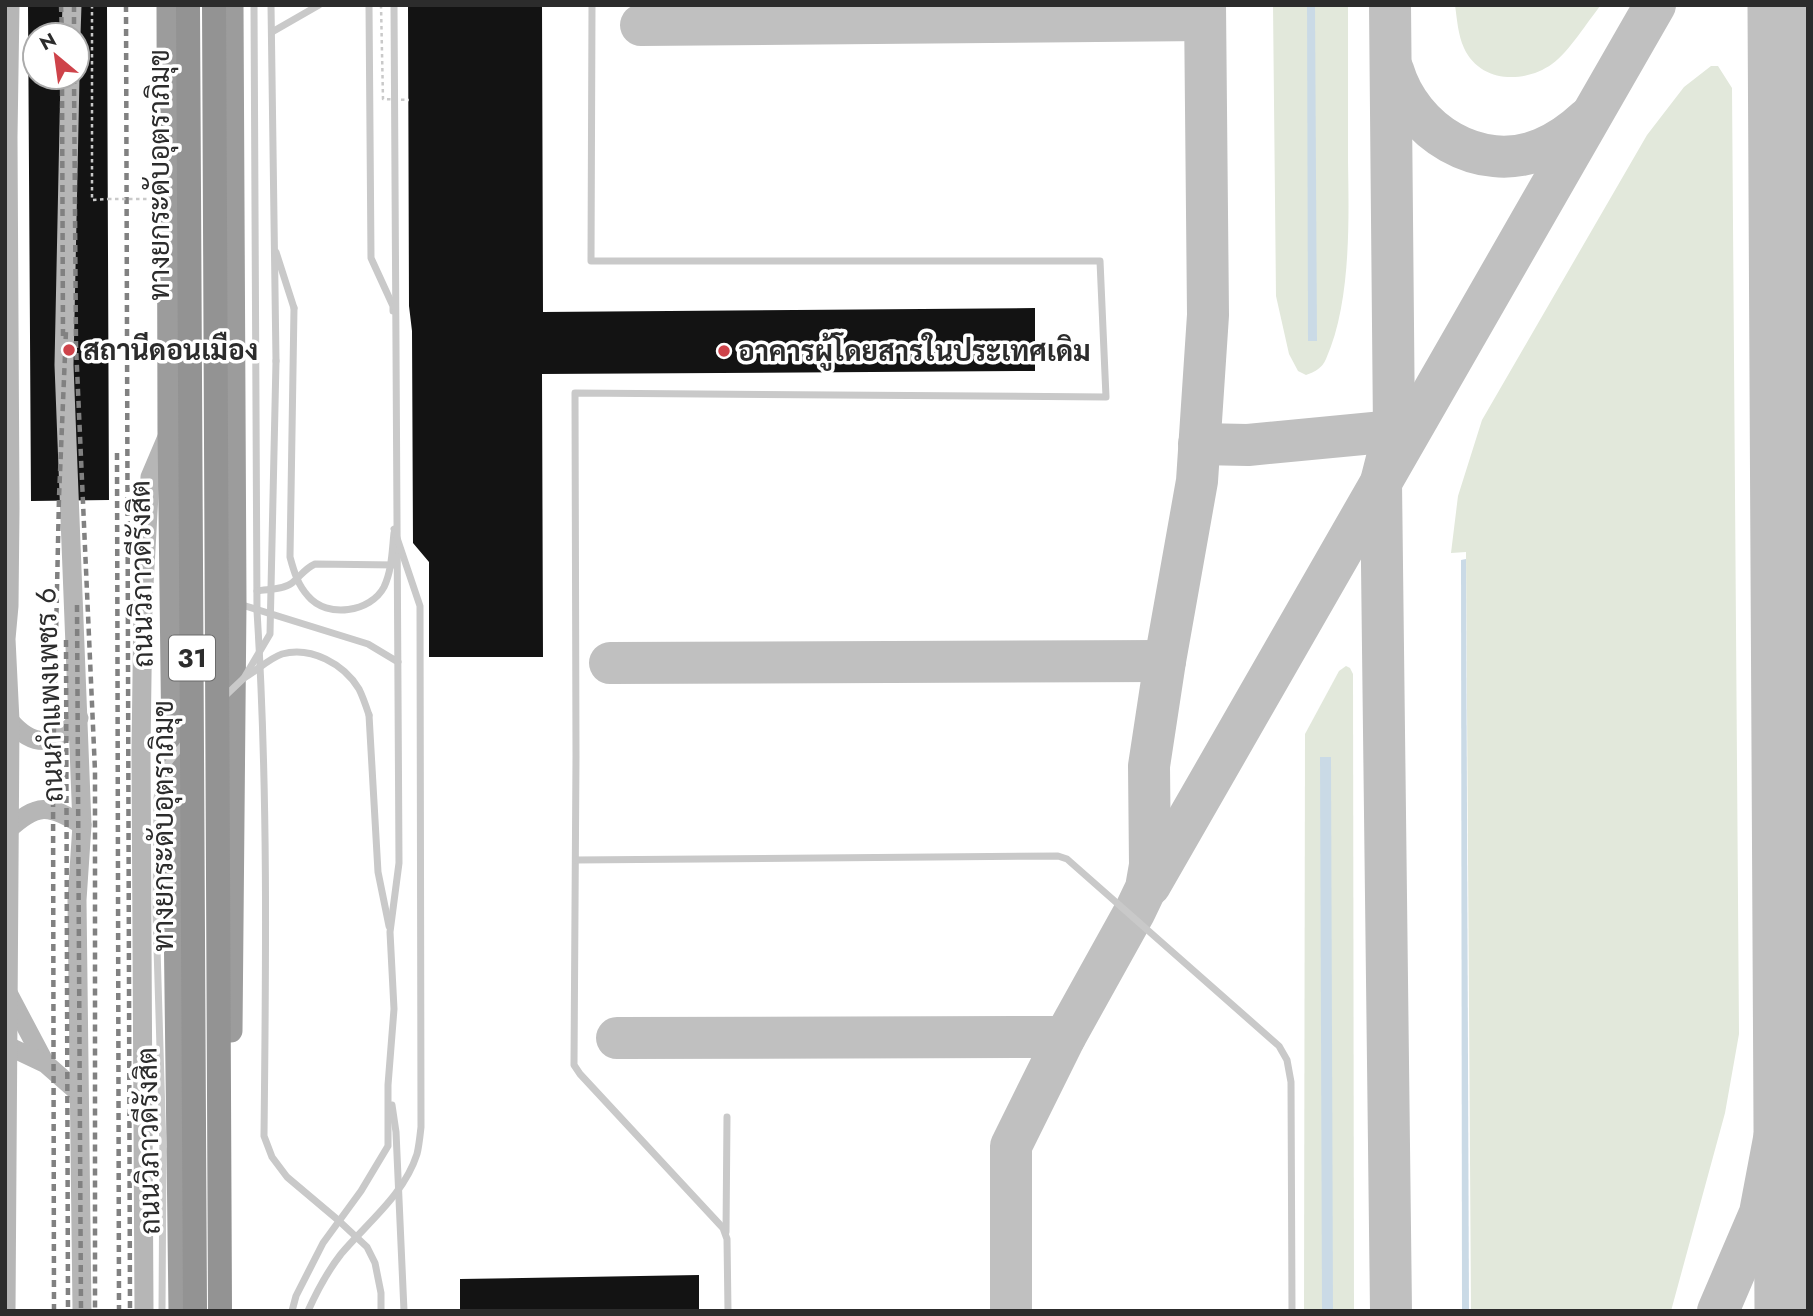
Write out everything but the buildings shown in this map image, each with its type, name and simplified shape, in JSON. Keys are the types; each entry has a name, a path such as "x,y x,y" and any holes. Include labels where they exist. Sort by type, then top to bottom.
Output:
{"highway":[{"name":"ถนนวิภาวดีรังสิต","path":"168,5 169,431 180,1311"},
{"name":"ทางยกระดับอุตราภิมุข","path":"188,5 195,1311"},
{"name":"ทางยกระดับอุตราภิมุข","path":"214,5 220,1311"},
{"name":"31","path":"228,1311 235,603 232,5"}],"main road":[{"path":"6,1311 10,721 6,639 10,508 10,5"},
{"name":"ถนนกำแพงเพชร 6","path":"70,91 64,365 82,825 77,900 82,1311"},
{"path":"144,1311 142,603 150,478 169,431"},
{"path":"10,721 21,734 32,740 45,741 69,731 79,718"},
{"path":"8,830 23,816 37,809 60,811 82,825"},
{"path":"7,991 46,1064"},
{"path":"6,1045 46,1064 78,1092"}],"lane":[{"path":"254,5 257,611 262,692 265,845 264,1136 272,1157 287,1177 367,1247 375,1263 381,1293 381,1311"},
{"path":"244,678 270,634 276,361 271,5"},
{"path":"272,32 319,5"},
{"path":"273,245 294,308 290,557 295,577 310,599 323,607 341,610 364,606 383,589 390,568 394,529 393,306 372,258 369,5"},
{"path":"390,932 399,863 394,5"},
{"path":"592,5 591,261 1100,261 1106,397 575,393 574,1065 726,1233"},
{"path":"307,1311 322,1281 339,1256 387,1204 406,1177 417,1154 421,1128 420,606 394,529"},
{"path":"257,591 293,583 307,568 315,564 397,565"},
{"path":"235,603 368,644 398,662"},
{"path":"212,710 244,678 281,654 305,652 328,660 346,673 359,689 369,715 378,872 390,932 394,1009 388,1085 388,1146 361,1191 323,1243 296,1296 292,1311"},
{"path":"162,1311 163,1149 156,914 157,798 161,772 204,720"},
{"path":"576,860 1058,856 1067,859 1279,1046 1287,1060 1291,1082 1292,1311"},
{"path":"388,1085 396,1132 404,1311"},
{"path":"727,1117 728,1311"}],"path":[{"path":"92,5 92,200 155,199"},
{"path":"381,5 383,99 409,100"}],"shaded area":[{"path":"1273,5 1348,5 1347,262 1334,337 1322,365 1306,375 1298,371 1289,354 1276,296"},
{"path":"1455,5 1601,5 1572,44 1552,64 1529,75 1504,77 1491,74 1471,60 1460,38"},
{"path":"1711,66 1718,66 1732,88 1739,1034 1725,1113 1671,1311 1471,1311 1466,552 1451,553 1458,496 1482,420 1647,135 1684,87"},
{"path":"1346,666 1353,674 1354,1311 1304,1311 1305,734 1339,671"}],"water":[{"path":"1307,5 1315,5 1317,341 1308,341"},
{"path":"1466,559 1469,1311 1462,1311 1461,560"},
{"path":"1320,757 1331,757 1333,1311 1322,1311"}],"taxiway":[{"path":"1011,1311 1011,1146 1065,1037 1135,911 1146,888 1150,865 1149,766 1197,481 1208,315 1205,5"},
{"path":"1390,5 1394,431 1381,482 1391,1311"},
{"path":"1150,885 1655,5"},
{"path":"641,25 1205,20"},
{"path":"1393,70 1402,92 1415,112 1431,129 1472,152 1518,156 1554,143 1587,119"},
{"path":"1199,444 1248,445 1394,431"},
{"path":"610,663 1165,661"},
{"path":"1718,1311 1760,1213 1804,980"},
{"path":"617,1038 1065,1037"}],"runway":[{"path":"1799,5 1806,1311"}],"railway":[{"path":"61,5 62,21"},
{"path":"74,5 74,21"},
{"path":"126,5 130,1311"},
{"path":"62,91 63,339"},
{"path":"74,91 76,346 95,771 95,1311"},
{"path":"54,1311 53,772 59,497 66,331"},
{"path":"117,453 119,1311"},
{"path":"77,605 81,1311"},
{"path":"66,640 68,1311"}],"place":[{"name":"สถานีดอนเมือง","path":"69,350"},
{"name":"อาคารผู้โดยสารในประเทศเดิม","path":"724,351"}]}
